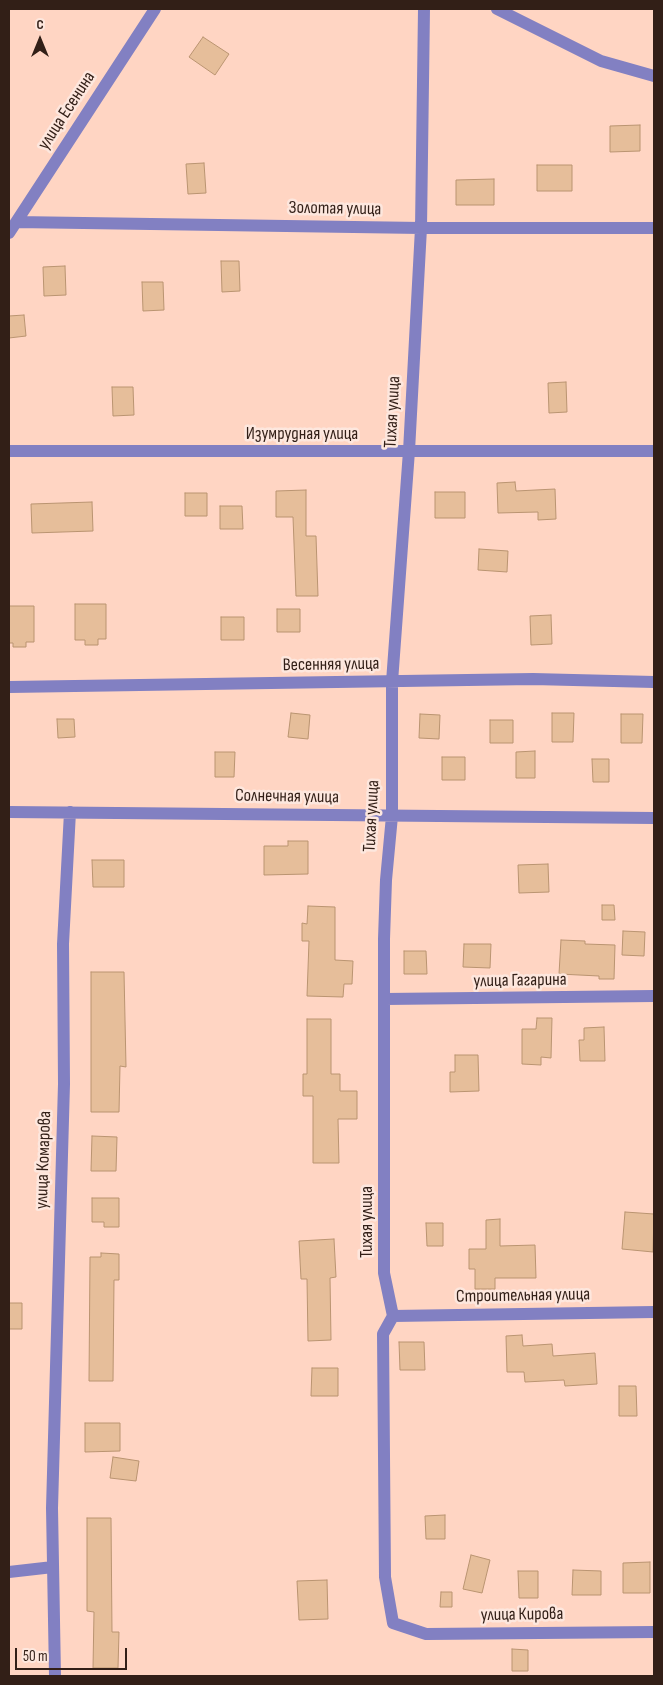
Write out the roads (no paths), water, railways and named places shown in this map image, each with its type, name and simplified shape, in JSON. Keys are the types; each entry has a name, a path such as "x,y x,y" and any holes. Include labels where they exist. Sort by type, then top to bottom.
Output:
{"street":[{"name":"улица Есенина","path":"12,227 155,9"},
{"name":"Тихая улица","path":"393,1316 384,1273 384,939 386,880 392,816 392,682 409,452 420,228 424,9"},
{"path":"497,9 601,61 654,76"},
{"name":"Золотая улица","path":"12,227 654,228"},
{"name":"Изумрудная улица","path":"9,451 654,451"},
{"name":"Весенняя улица","path":"9,687 533,679 654,682"},
{"name":"Солнечная улица","path":"9,812 654,818"},
{"name":"улица Комарова","path":"55,1676 52,1508 64,1084 63,944 70,812"},
{"name":"улица Гагарина","path":"385,999 654,996"},
{"name":"Строительная улица","path":"393,1316 654,1312"},
{"name":"улица Кирова","path":"393,1316 384,1334 385,1576 393,1623 426,1634 654,1632"},
{"path":"9,1572 53,1567"}]}
